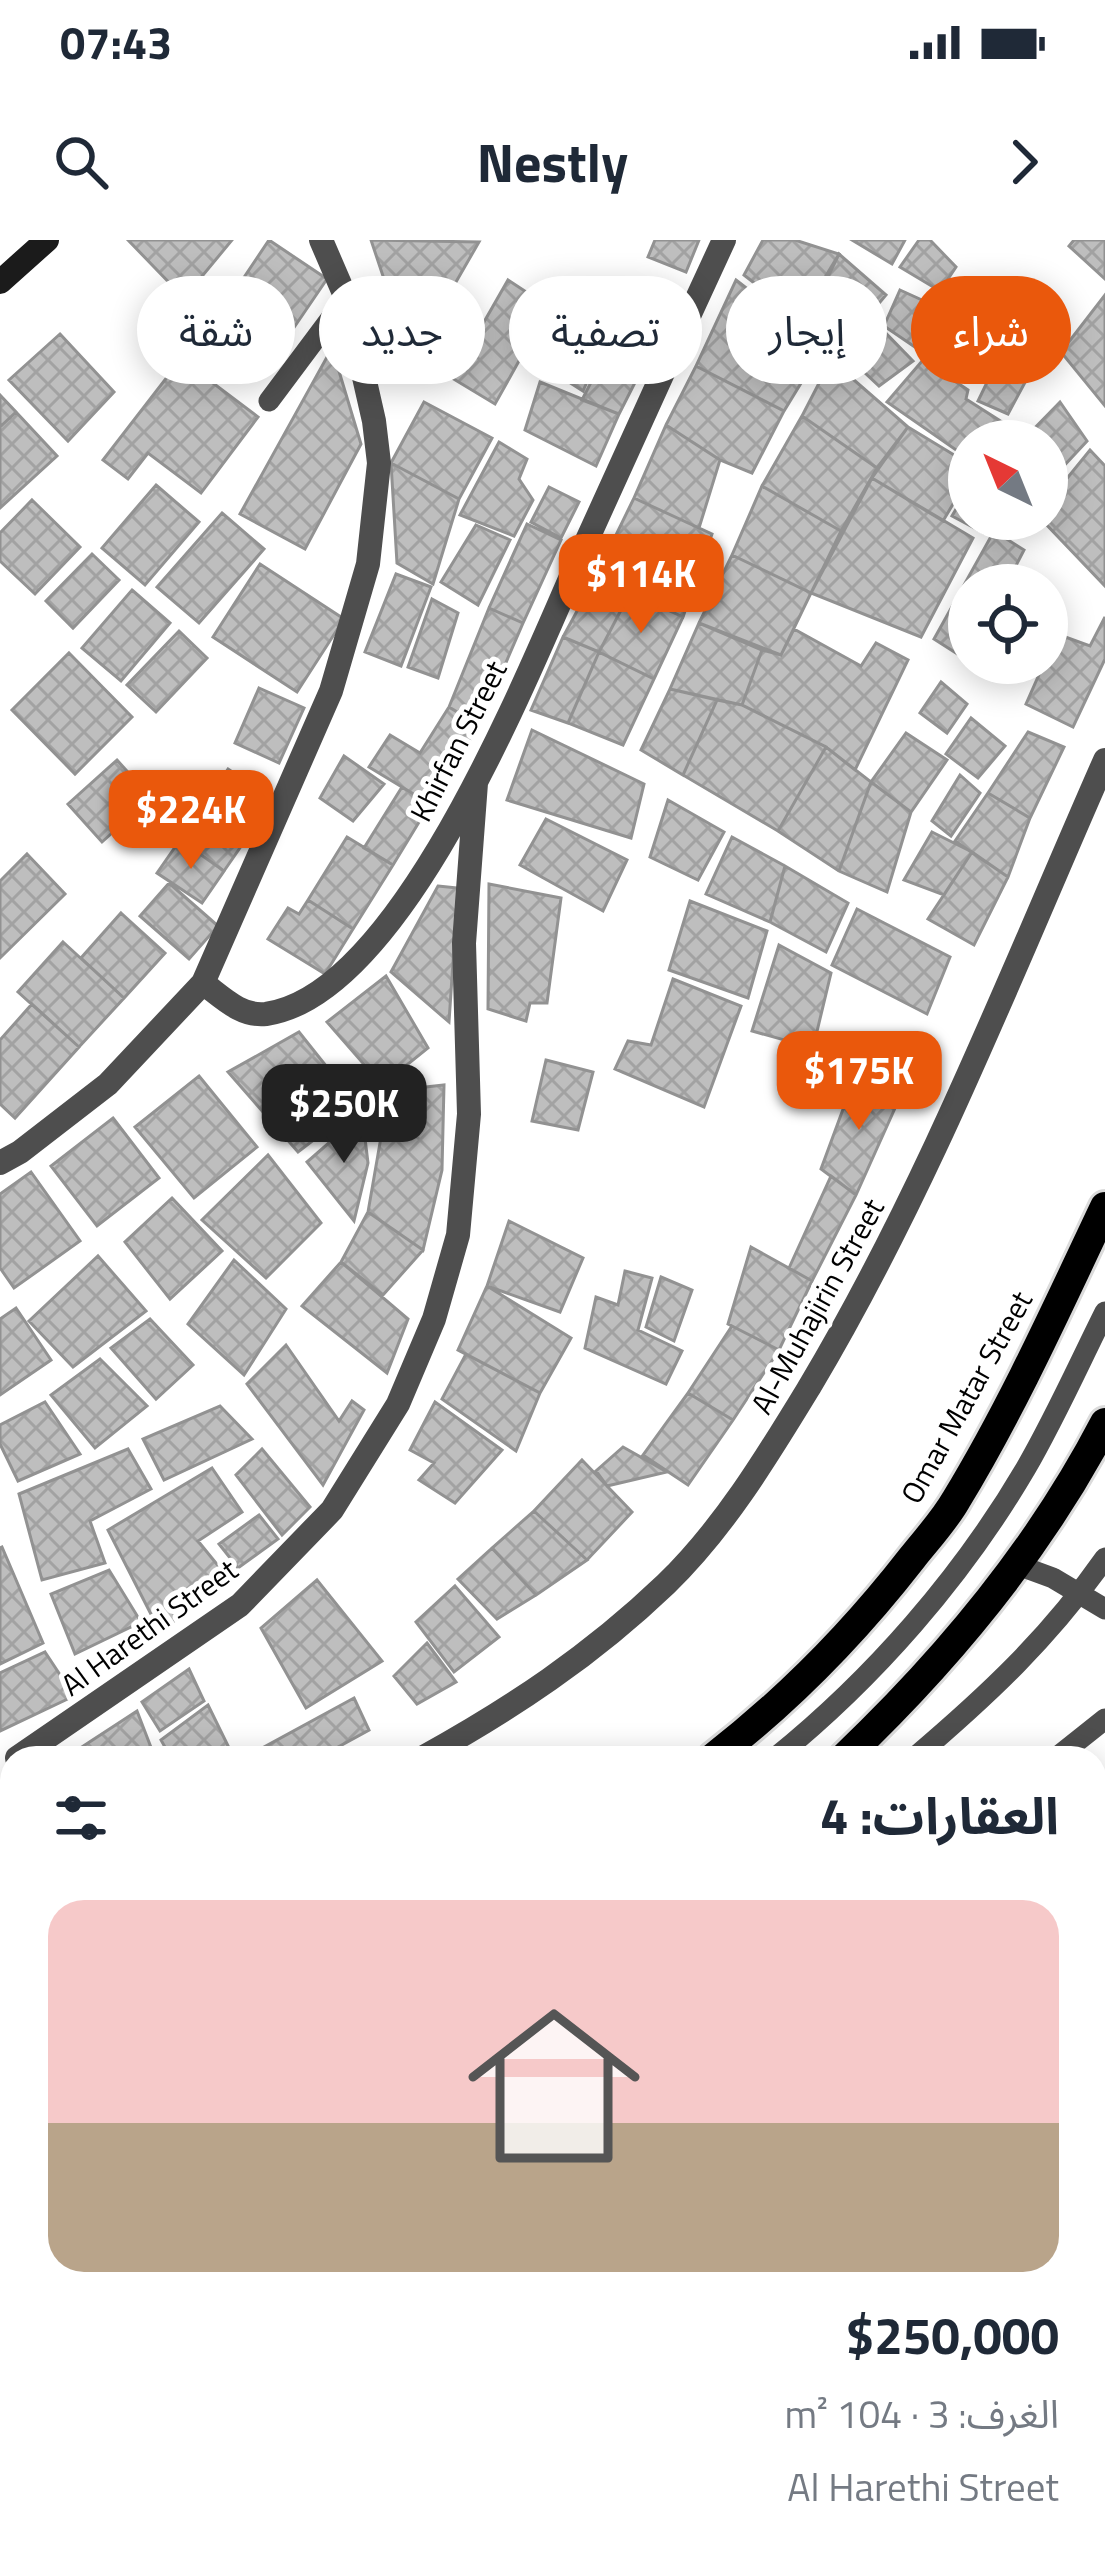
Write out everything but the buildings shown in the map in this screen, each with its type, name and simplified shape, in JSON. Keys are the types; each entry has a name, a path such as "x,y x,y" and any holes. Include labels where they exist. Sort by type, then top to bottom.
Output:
{"main road":[{"name":"Omar Matar Street","path":"728,1746 822,1663 880,1599 954,1504 1031,1363 1105,1207"},
{"path":"856,1746 939,1660 1015,1564 1105,1423"}],"street":[{"path":"0,282 47,240"},
{"path":"321,240 337,276"},
{"name":"Khirfan Street","path":"203,983 242,1011 263,1015 318,992 345,971 387,925 476,783 724,240"},
{"path":"0,1162 20,1152 108,1084 203,983 331,691 368,564 379,464 366,384"},
{"name":"Al-Muhajirin Street","path":"443,1746 513,1707 589,1653 669,1582 731,1509 874,1275 932,1156 1105,760"},
{"name":"Al Harethi Street","path":"34,1746 240,1605 332,1510 398,1404 434,1319 458,1235 469,1114 464,943 476,783"}],"lane":[{"path":"269,401 319,334"},
{"path":"790,1746 890,1650 978,1543 1027,1466 1105,1312"},
{"path":"928,1746 999,1686 1080,1594 1105,1558"},
{"path":"1015,1564 1105,1609"},
{"path":"1071,1746 1105,1719"}]}
